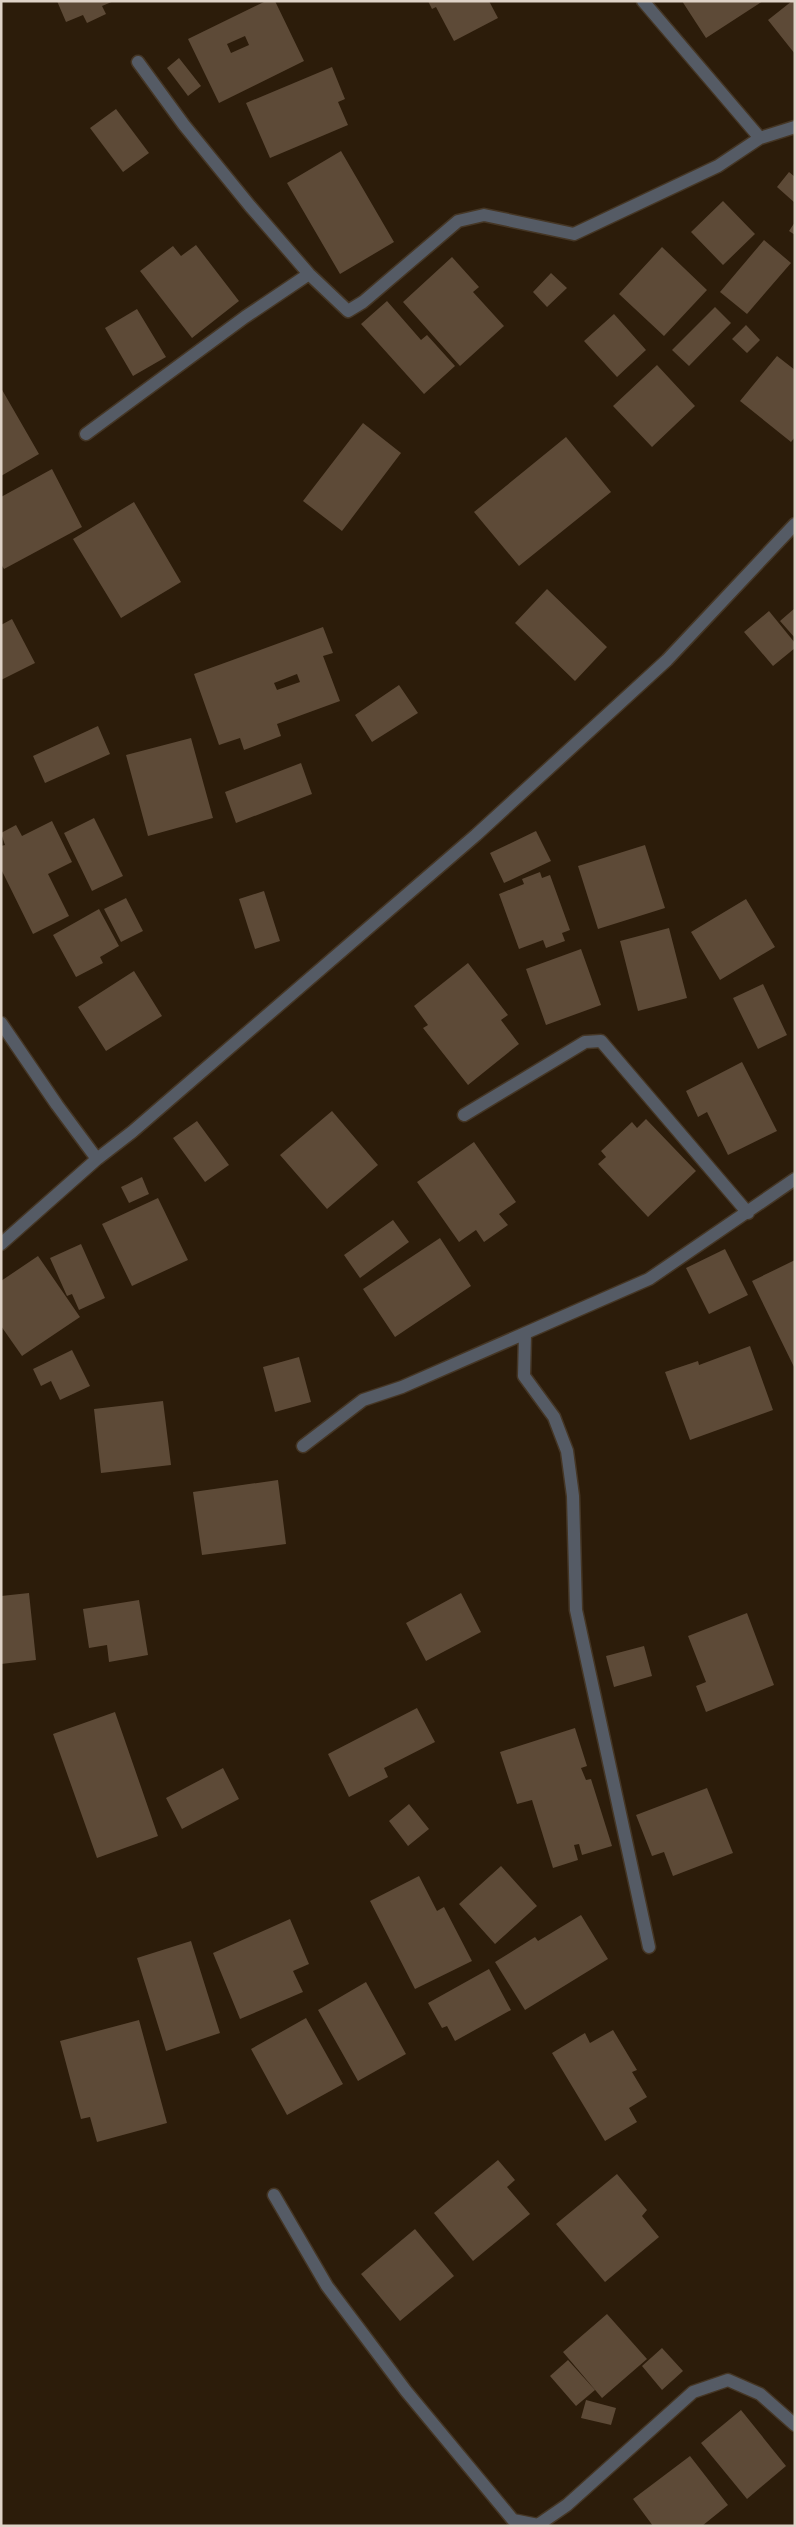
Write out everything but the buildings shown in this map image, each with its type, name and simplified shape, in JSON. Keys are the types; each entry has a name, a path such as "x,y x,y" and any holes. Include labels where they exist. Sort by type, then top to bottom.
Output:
{"street":[{"path":"643,1 760,138"},
{"path":"138,62 184,125 309,274 348,311 363,302 458,221 484,215 574,234 718,166 760,138 795,127"},
{"path":"86,434 245,316 309,274"},
{"path":"1,1244 97,1159 132,1132 476,835 667,660 795,524"},
{"path":"1,1023 57,1105 97,1159"},
{"path":"464,1115 585,1042 601,1041 748,1213"},
{"path":"303,1446 363,1400 402,1387 649,1279 795,1180"},
{"path":"524,1334 524,1376 554,1417 567,1451 573,1496 576,1610 649,1947"},
{"path":"274,2195 327,2286 406,2391 513,2520 538,2525 567,2504 693,2392 728,2380 760,2394 795,2425"}]}
